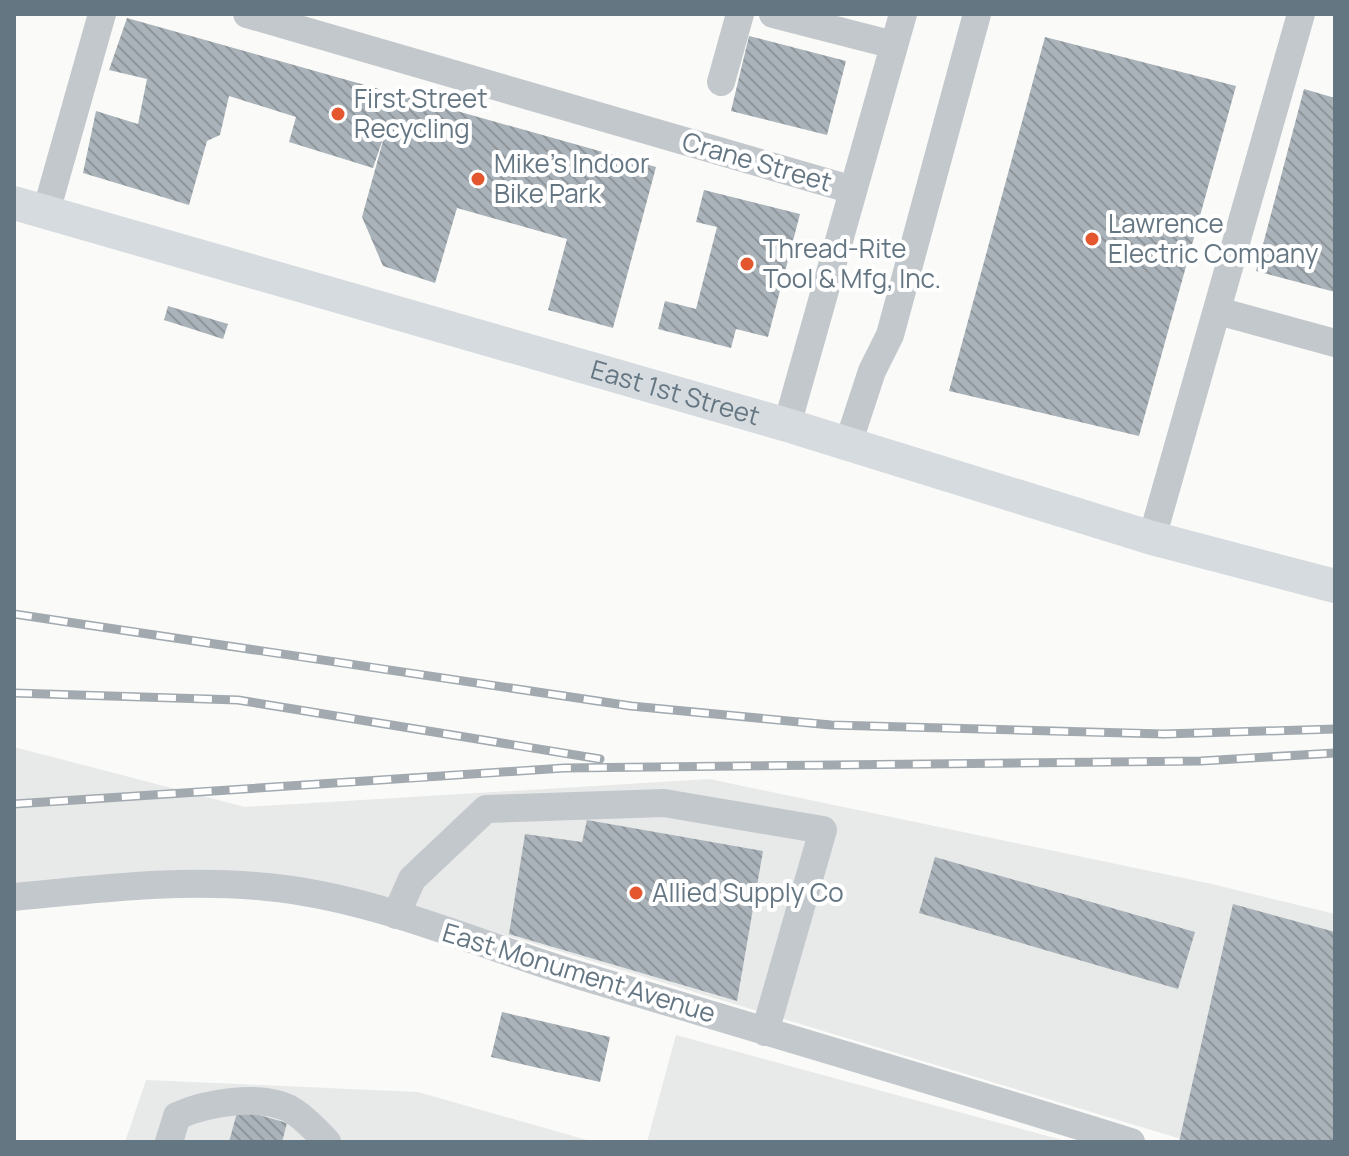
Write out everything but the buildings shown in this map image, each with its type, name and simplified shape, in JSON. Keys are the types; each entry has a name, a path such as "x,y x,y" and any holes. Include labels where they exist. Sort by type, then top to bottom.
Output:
{"main road":[{"name":"East 1st Street","path":"30,208 787,425 1152,538 1335,586"}],"street":[{"path":"30,208 102,14"},
{"name":"Crane Street","path":"247,14 853,190"},
{"path":"721,82 740,14"},
{"path":"773,14 894,45"},
{"path":"787,425 903,14"},
{"path":"848,444 872,371 890,335 977,14"},
{"path":"1152,538 1301,14"},
{"path":"1218,311 1335,343"},
{"path":"396,915 412,879 486,809 664,803 823,830 765,1032"},
{"name":"East Monument Avenue","path":"14,897 178,883 266,887 317,894 396,915 765,1032 1131,1142"},
{"path":"169,1142 177,1116 200,1105 235,1101 288,1107 327,1142"}],"shaded area":[{"path":"14,747 245,807 709,779 1212,884 1335,914 1335,1142 1191,1142 449,918 286,876 14,909"},
{"path":"676,1035 1062,1140 1068,1142 647,1142"},
{"path":"146,1080 418,1092 594,1142 125,1142"}],"railway":[{"path":"14,614 631,706 831,725 1164,734 1335,729"},
{"path":"14,693 238,700 600,759"},
{"path":"14,804 564,768 1201,761 1335,753"}],"place":[{"name":"First Street Recycling","path":"338,114"},
{"name":"Mike's Indoor Bike Park","path":"478,179"},
{"name":"Lawrence Electric Company","path":"1092,239"},
{"name":"Thread-Rite Tool & Mfg, Inc.","path":"747,264"},
{"name":"Allied Supply Co","path":"636,893"}]}
